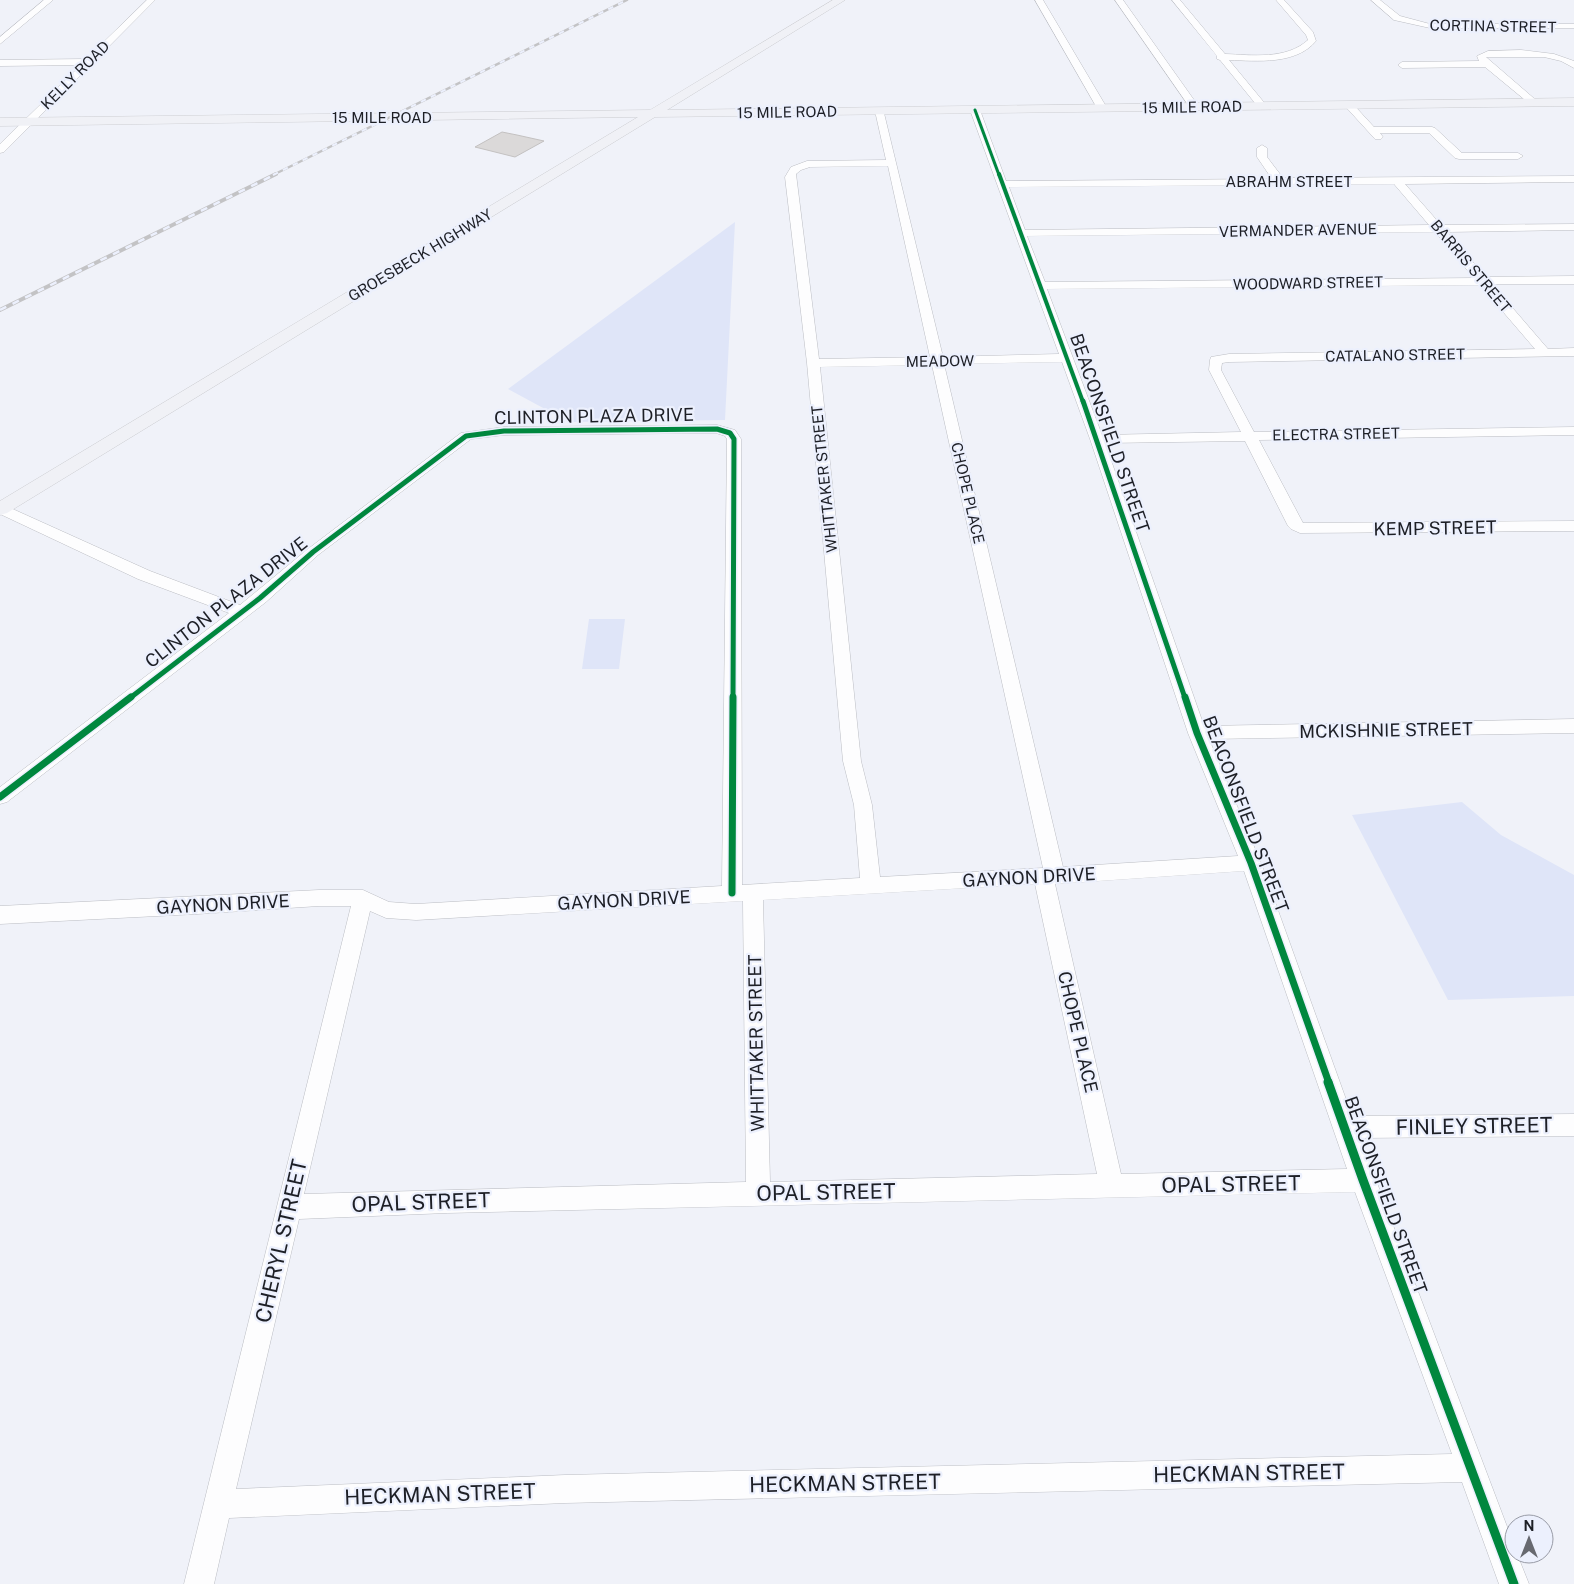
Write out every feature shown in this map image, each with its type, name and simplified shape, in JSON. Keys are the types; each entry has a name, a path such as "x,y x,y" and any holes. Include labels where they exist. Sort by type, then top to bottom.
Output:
{"main road":[{"name":"GROESBECK HIGHWAY","path":"1,509 840,0"},
{"name":"15 MILE ROAD","path":"0,122 1572,103"}],"street":[{"path":"0,41 49,0"},
{"name":"KELLY ROAD","path":"0,150 151,0"},
{"path":"1039,0 1102,108"},
{"path":"1118,0 1194,107"},
{"path":"1176,0 1220,57 1262,106"},
{"path":"1220,57 1281,56 1298,52 1309,45 1312,41 1310,34 1280,0"},
{"name":"CORTINA STREET","path":"1375,0 1393,16 1411,23 1444,27 1574,26"},
{"path":"1534,103 1480,56 1548,54 1562,57 1573,64"},
{"path":"0,63 88,62"},
{"path":"1402,65 1488,64"},
{"path":"1349,105 1375,134 1432,130 1459,156 1524,162"},
{"name":"BEACONSFIELD STREET","path":"976,110 1097,439 1197,733 1250,862 1363,1180 1514,1584"},
{"name":"CHOPE PLACE","path":"880,111 890,163 938,362 1049,876 1112,1187"},
{"path":"1506,144 1542,179"},
{"path":"1262,148 1262,157 1280,182"},
{"name":"WHITTAKER STREET","path":"871,885 863,805 852,761 813,364 791,173 800,166 810,164 890,163"},
{"name":"ABRAHM STREET","path":"1004,184 1574,179"},
{"name":"BARRIS STREET","path":"1397,180 1544,352"},
{"name":"VERMANDER AVENUE","path":"1021,233 1574,227"},
{"name":"WOODWARD STREET","path":"1042,286 1574,280"},
{"name":"CATALANO STREET","path":"1216,360 1229,358 1574,352"},
{"name":"MEADOW","path":"813,364 1067,358"},
{"path":"1216,360 1215,370 1296,526"},
{"name":"CLINTON PLAZA DRIVE","path":"0,797 241,612 313,552 466,436 480,433 504,432 711,429 730,433 734,439 743,893"},
{"name":"ELECTRA STREET","path":"1097,439 1574,431"},
{"name":"CLINTON PLAZA DRIVE","path":"1,509 144,576 241,612"},
{"name":"KEMP STREET","path":"1296,526 1304,529 1574,526"},
{"name":"MCKISHNIE STREET","path":"1197,733 1574,726"},
{"name":"GAYNON DRIVE","path":"0,916 319,898 363,898 386,910 416,912 1049,876 1250,862"},
{"name":"WHITTAKER STREET","path":"743,893 758,1194"},
{"name":"CHERYL STREET","path":"199,1584 363,898"},
{"name":"FINLEY STREET","path":"1344,1128 1574,1125"},
{"name":"OPAL STREET","path":"290,1207 1363,1180"},
{"name":"HECKMAN STREET","path":"219,1504 565,1489 1470,1468"}],"shaded area":[{"path":"735,222 725,420 569,422 508,389"},
{"path":"589,619 625,619 619,669 582,669"},
{"path":"1462,802 1501,835 1574,875 1574,996 1448,1000 1352,815"}],"building":[{"path":"502,132 544,141 515,157 475,147"}],"railway":[{"path":"273,175 627,0"},
{"path":"0,310 276,174"}],"cycle path":[{"path":"975,110 1097,439 1197,733 1251,863 1363,1180 1514,1584"},
{"path":"0,797 260,598 313,552 466,436 504,431 717,429 730,433 734,439 732,893"}]}
